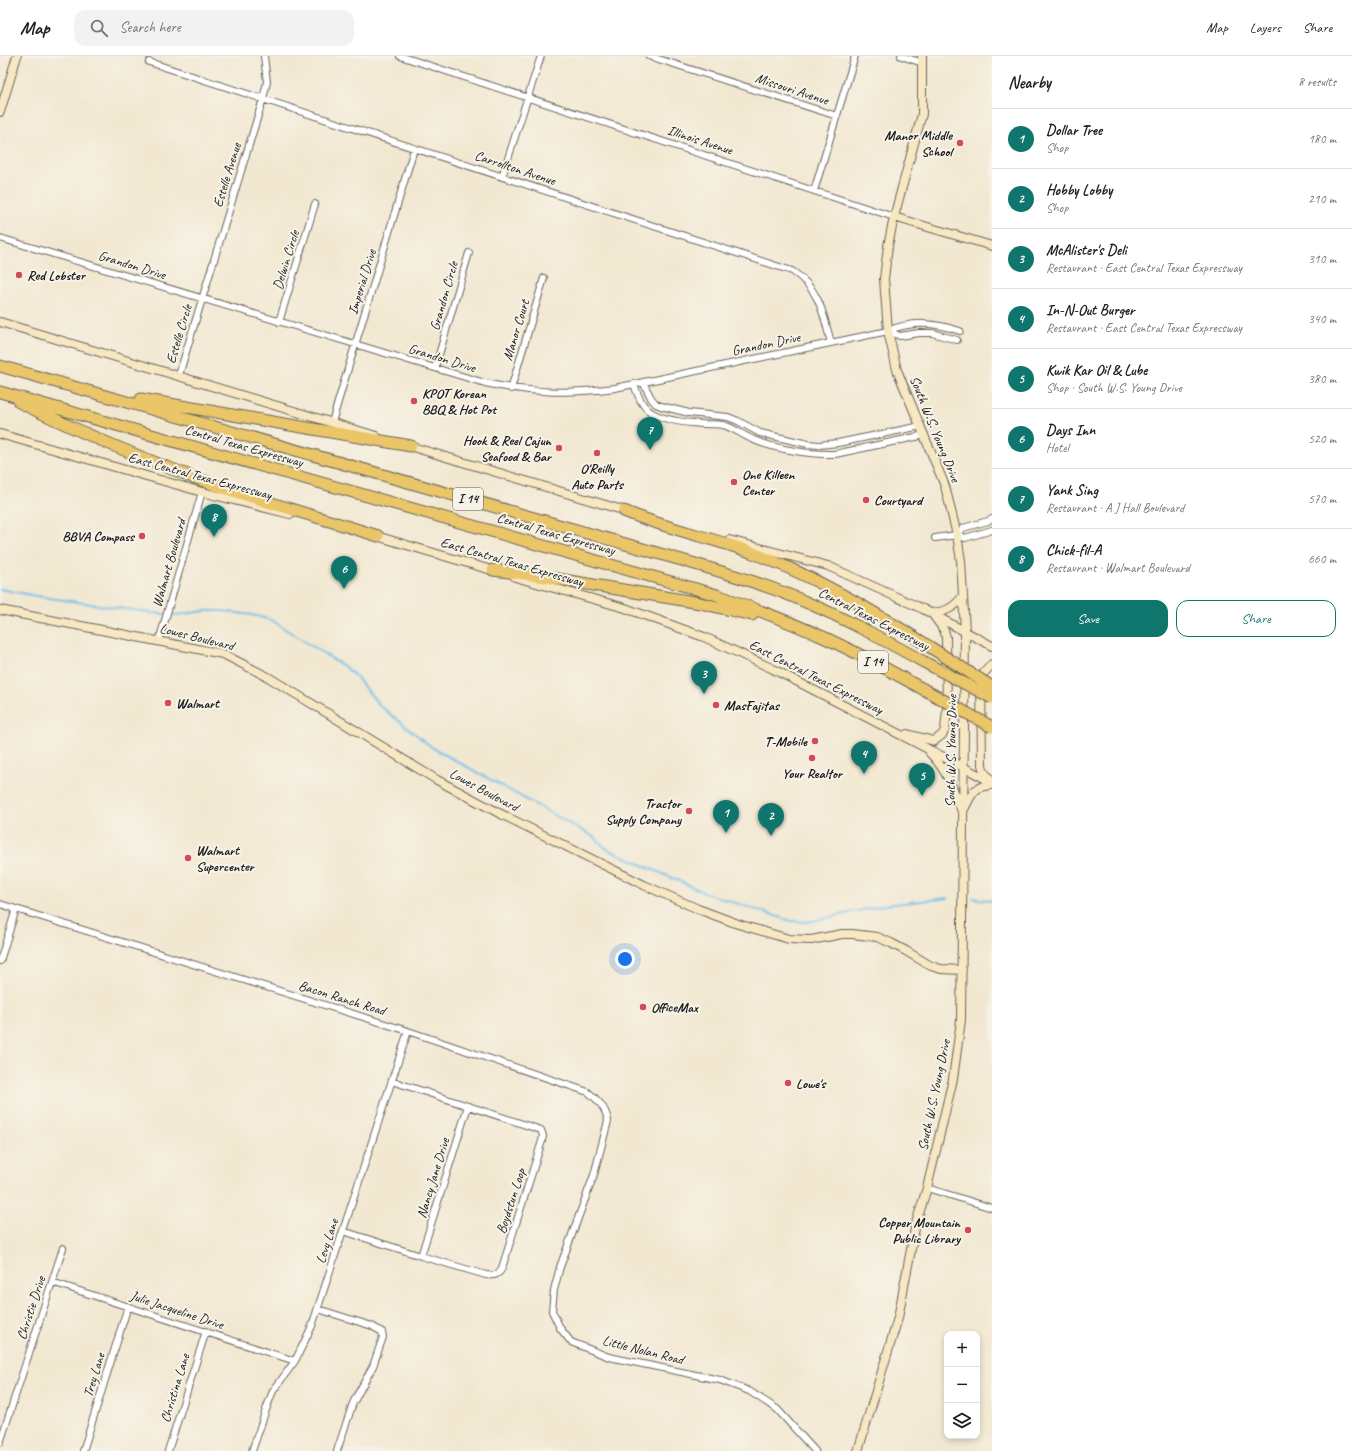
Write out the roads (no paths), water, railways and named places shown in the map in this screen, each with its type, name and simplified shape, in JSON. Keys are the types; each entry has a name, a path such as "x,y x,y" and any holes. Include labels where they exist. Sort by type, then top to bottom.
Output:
{"highway":[{"name":"Central Texas Expressway","path":"0,366 678,558 755,582 807,602 845,620 992,698"},
{"name":"Central Texas Expressway","path":"0,393 717,595 769,614 823,637 862,656 992,727"},
{"path":"0,393 123,451 219,486 378,536"},
{"path":"104,395 116,394 184,408 411,446"},
{"path":"624,511 646,521 753,553 796,571 853,600 992,687"},
{"path":"493,570 540,576 700,603 740,612 823,637"}],"main road":[{"path":"0,112 2,97 17,56"},
{"name":"South W.S. Young Drive","path":"858,1451 898,1318 916,1223 953,1079 957,1059 961,1020 965,631 961,561 957,535 945,486 897,370 888,331 884,279 888,246 894,217 922,114 923,59"},
{"name":"Illinois Avenue","path":"894,217 992,246"},
{"path":"0,322 179,375 666,524 828,566 905,600 992,646"},
{"name":"East Central Texas Expressway","path":"0,434 202,492 378,536 625,608 704,637 772,668 992,783"},
{"path":"930,613 949,610 957,604 963,596"},
{"name":"Lowes Boulevard","path":"0,610 223,654 268,677 459,792 505,817 644,885 698,909 738,924 789,939 811,940 842,934 877,937 906,950 931,966 941,969 962,970"},
{"path":"891,730 934,741 942,735 945,730 946,637 938,621 930,613"},
{"path":"963,812 976,788 992,783 982,765 981,680 983,674 992,664"},
{"path":"924,747 939,762 945,771 963,812"}],"street":[{"name":"Estelle Avenue","path":"202,299 263,99 266,82 264,56"},
{"name":"Illinois Avenue","path":"400,56 894,217"},
{"path":"502,176 541,56"},
{"name":"Missouri Avenue","path":"649,56 837,116"},
{"path":"814,191 855,56"},
{"path":"901,56 923,59"},
{"name":"Carrollton Avenue","path":"149,62 792,271 807,283 818,299 831,343"},
{"name":"Imperial Drive","path":"332,422 414,149"},
{"name":"Delwin Circle","path":"279,322 315,204"},
{"name":"Grandon Drive","path":"0,238 485,383 511,389 539,392 577,392 615,388 888,331 900,326 923,323 934,324 960,331"},
{"name":"Grandon Circle","path":"435,368 469,253"},
{"name":"Manor Court","path":"511,389 544,278"},
{"name":"Estelle Circle","path":"179,375 202,299"},
{"path":"888,331 900,336 919,333 932,333 957,340"},
{"path":"643,382 647,392 656,404 670,409 728,417 760,433 808,444 828,445 921,426"},
{"path":"634,384 640,400 646,408 653,413 668,418 705,424 724,425 752,440 806,452 835,454 925,435"},
{"path":"668,418 670,409"},
{"path":"705,424 706,415"},
{"path":"886,433 888,442"},
{"path":"774,436 774,446"},
{"path":"806,452 808,444"},
{"name":"Walmart Boulevard","path":"159,641 202,492"},
{"path":"957,535 963,528 992,519"},
{"path":"935,538 957,535 965,538 992,530"},
{"name":"Bacon Ranch Road","path":"0,904 408,1031 588,1092 597,1100 606,1112 608,1121 594,1175"},
{"path":"0,961 16,909"},
{"name":"Levy Lane","path":"252,1451 273,1391 294,1361 312,1326 318,1310 408,1031"},
{"name":"Boydstun Loop","path":"343,1231 486,1275 493,1276 500,1272 542,1141 542,1133 537,1128 392,1081"},
{"name":"Nancy Jane Drive","path":"421,1256 468,1106"},
{"name":"Little Nolan Road","path":"594,1175 560,1267 554,1290 552,1311 560,1328 571,1342 608,1357 720,1380 749,1391 777,1409 815,1451"},
{"path":"926,1188 992,1208"},
{"name":"Christie Drive","path":"0,1443 63,1248"},
{"name":"Julie Jacqueline Drive","path":"52,1282 206,1331 294,1361"},
{"name":"Trey Lane","path":"83,1451 128,1306"},
{"path":"318,1310 372,1326 382,1332 383,1337 373,1366 353,1403 337,1451"},
{"name":"Christina Lane","path":"168,1451 206,1331"}],"waterway":[{"path":"0,589 36,596 153,613 176,615 205,611 223,611 252,615 271,620 345,667 357,678 380,706 433,748 594,837 607,849 708,894 791,921 808,922 885,905 948,898"},
{"path":"973,898 992,901"}],"place":[{"name":"Manor Middle School","path":"960,143"},
{"name":"Red Lobster","path":"19,275"},
{"name":"KPOT Korean BBQ & Hot Pot","path":"414,401"},
{"name":"Hook & Reel Cajun Seafood & Bar","path":"559,448"},
{"name":"Yank Sing","path":"650,450"},
{"name":"O'Reilly Auto Parts","path":"597,453"},
{"name":"One Killeen Center","path":"734,482"},
{"name":"Courtyard","path":"866,500"},
{"name":"BBVA Compass","path":"142,536"},
{"name":"Chick-fil-A","path":"214,537"},
{"name":"Days Inn","path":"344,589"},
{"name":"McAlister's Deli","path":"704,694"},
{"name":"Walmart","path":"168,703"},
{"name":"MasFajitas","path":"716,705"},
{"name":"T-Mobile","path":"815,741"},
{"name":"Your Realtor","path":"812,758"},
{"name":"In-N-Out Burger","path":"864,774"},
{"name":"Kwik Kar Oil & Lube","path":"922,796"},
{"name":"Tractor Supply Company","path":"689,811"},
{"name":"Dollar Tree","path":"726,833"},
{"name":"Hobby Lobby","path":"771,836"},
{"name":"Walmart Supercenter","path":"188,858"},
{"name":"OfficeMax","path":"643,1007"},
{"name":"Lowe's","path":"788,1083"},
{"name":"Copper Mountain Public Library","path":"968,1230"}]}
